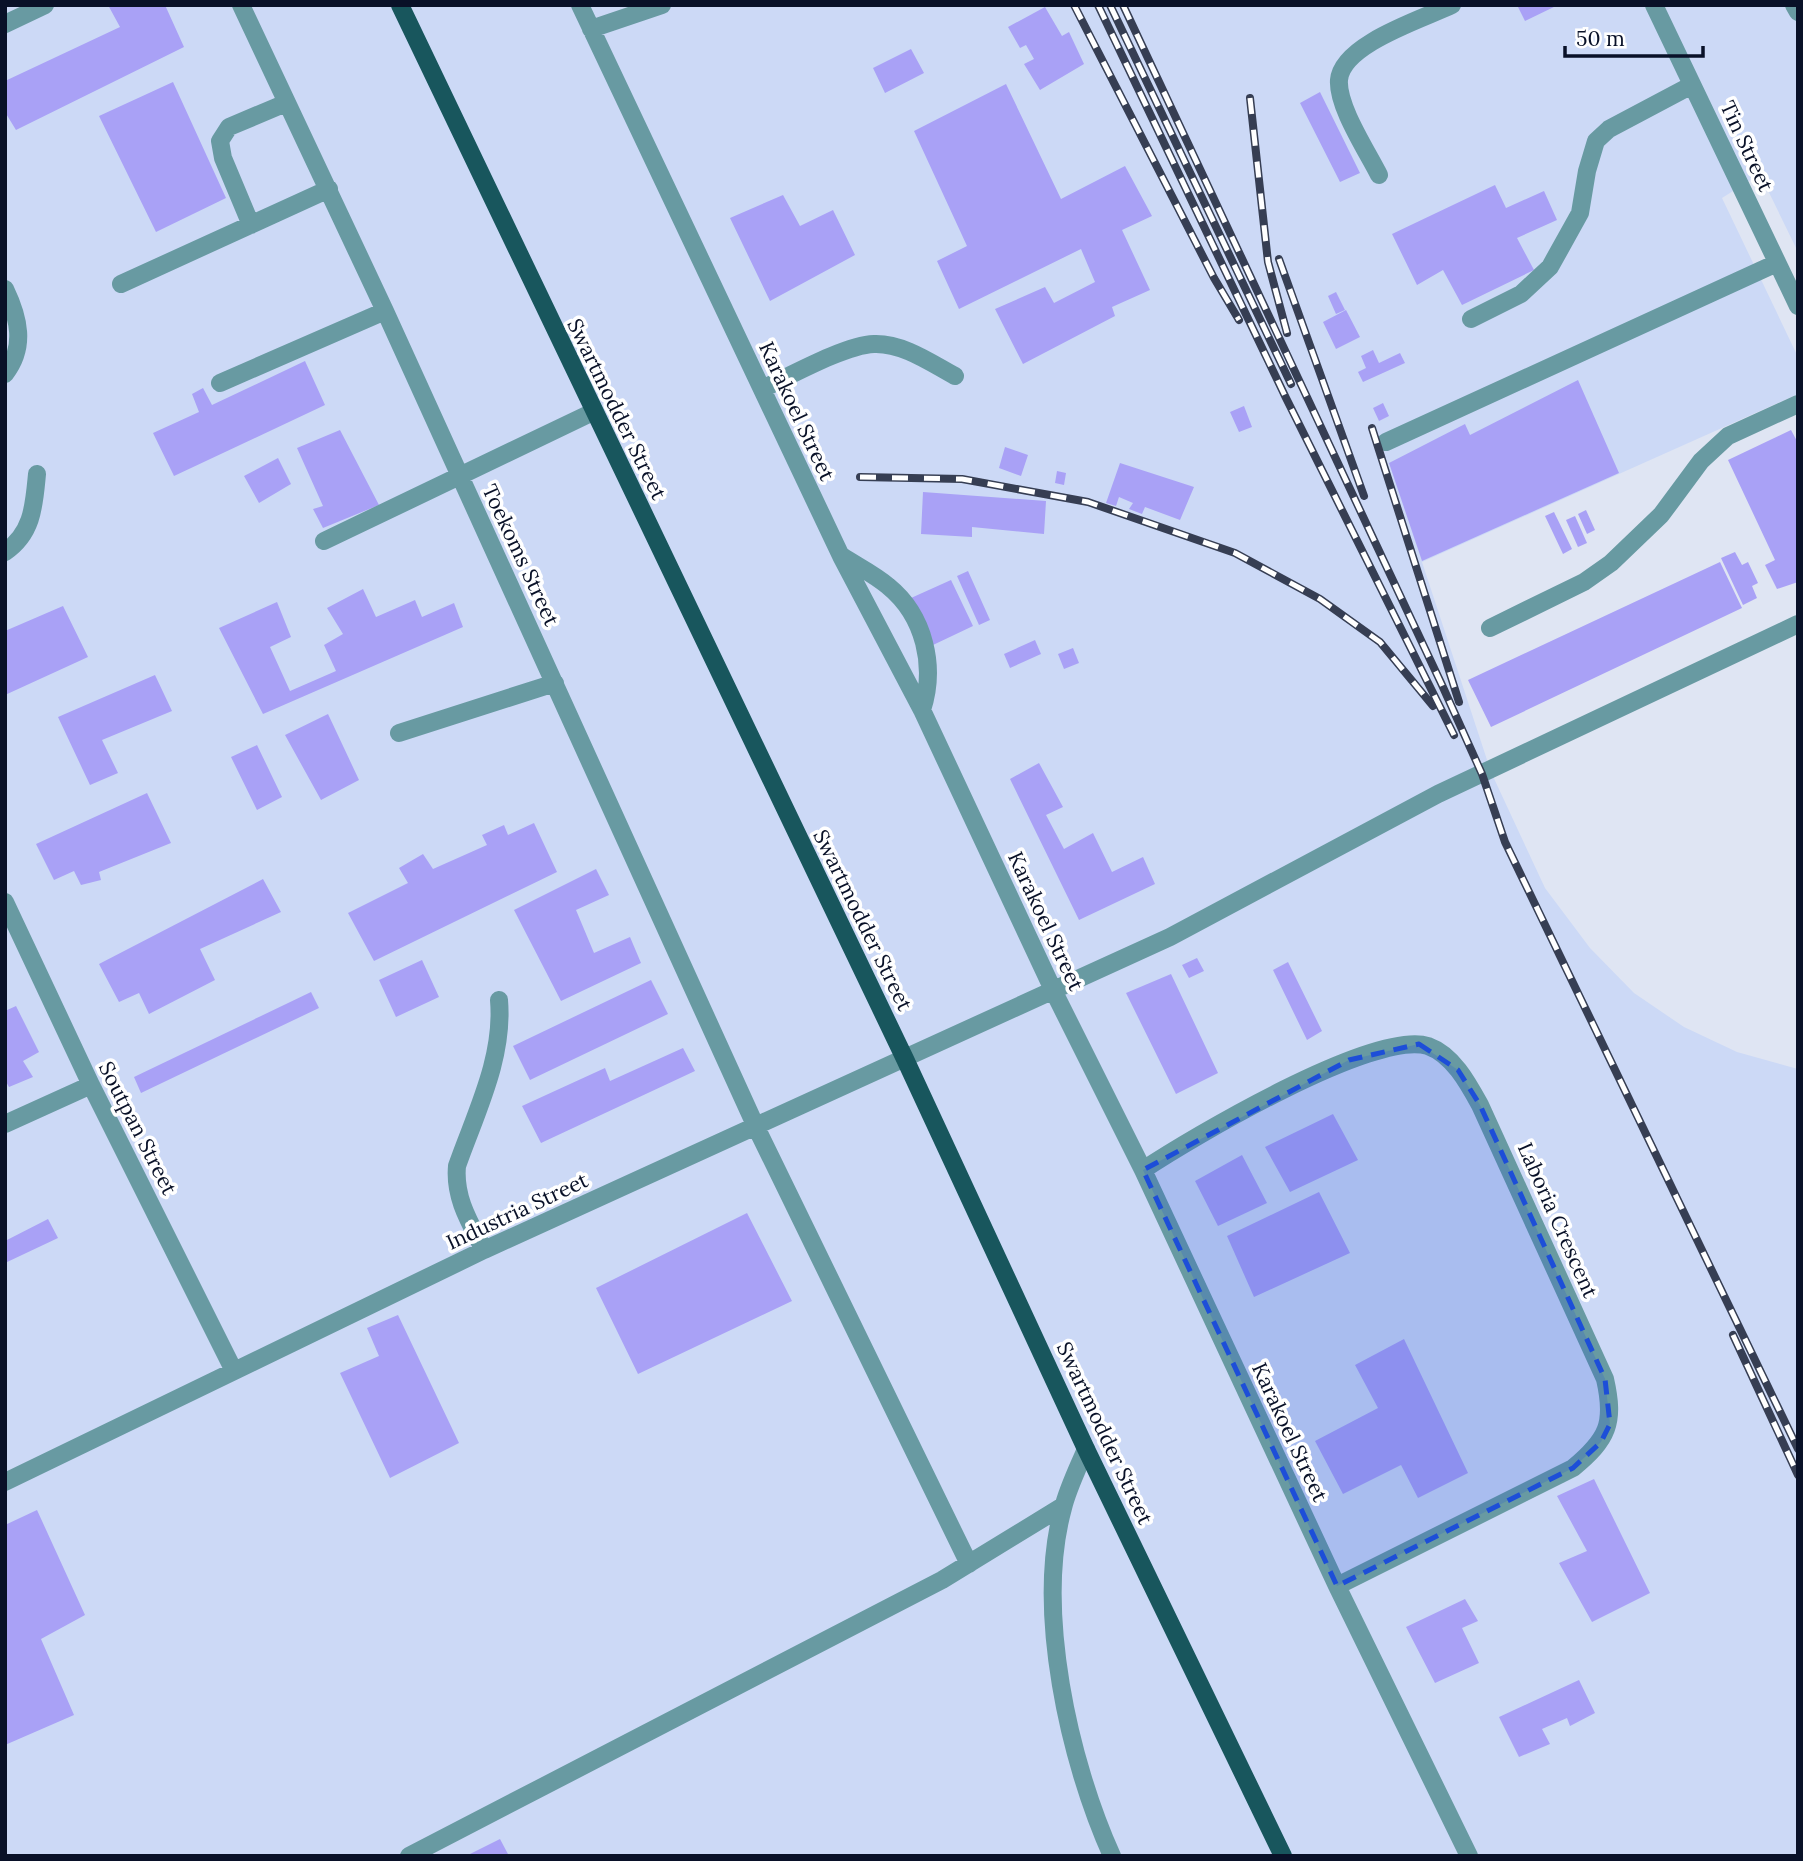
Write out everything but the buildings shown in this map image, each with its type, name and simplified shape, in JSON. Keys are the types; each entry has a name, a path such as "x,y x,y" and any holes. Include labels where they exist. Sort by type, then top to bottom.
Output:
{"main road":[{"name":"Swartmodder Street","path":"400,5 905,1059 1086,1448 1283,1856"}],"street":[{"path":"5,24 45,5"},
{"name":"Toekoms Street","path":"241,5 329,189 756,1126 969,1564"},
{"name":"Karakoel Street","path":"580,5 841,556 922,710 1054,992 1143,1170 1337,1586 1469,1856"},
{"path":"591,29 663,5"},
{"path":"1379,175 1346,109 1339,80 1343,68 1357,50 1452,5"},
{"name":"Tin Street","path":"1654,5 1798,306"},
{"path":"1794,5 1798,12"},
{"path":"1471,319 1521,294 1543,278 1580,213 1587,171 1596,141 1609,129 1692,85"},
{"path":"251,225 223,158 220,141 229,127 286,103"},
{"path":"121,284 329,189"},
{"path":"1386,442 1777,263"},
{"path":"5,289 19,335 18,351 5,374"},
{"path":"220,383 385,311"},
{"path":"762,389 855,348 874,344 905,351 955,376"},
{"path":"1490,628 1584,582 1611,563 1661,515 1701,461 1728,436 1798,404"},
{"path":"324,541 593,412"},
{"path":"5,552 17,544 26,531 33,511 37,474"},
{"path":"841,556 888,586 914,622 930,666 922,710"},
{"name":"Industria Street","path":"5,1482 484,1250 1054,992 1182,931 1438,794 1798,624"},
{"path":"399,733 555,683"},
{"name":"Soutpan Street","path":"5,902 91,1085 234,1371"},
{"path":"484,1250 462,1206 455,1182 457,1166 498,1051 501,1027 499,1000"},
{"name":"Laboria Crescent","path":"1143,1170 1209,1130 1349,1059 1401,1044 1431,1047 1445,1056 1458,1070 1480,1105 1605,1379 1611,1405 1610,1424 1601,1442 1573,1468 1337,1586"},
{"path":"5,1124 91,1085"},
{"path":"1086,1448 1063,1506 1054,1566 1056,1656 1083,1778 1112,1856"},
{"path":"409,1856 748,1682 969,1564 1063,1506"}],"highlighted area":[{"path":"1419,1044 1458,1070 1480,1105 1605,1379 1610,1424 1601,1442 1573,1468 1337,1586 1143,1170 1349,1060"}],"shaded area":[{"path":"5,5 1798,5 1798,252 1760,174 1722,198 1798,357 1798,394 1422,562 1491,772 1545,888 1590,948 1634,993 1684,1027 1737,1052 1798,1069 1798,1856 5,1856"}],"railway":[{"path":"1074,5 1214,278 1239,320"},
{"path":"1098,5 1286,398 1454,735"},
{"path":"1110,5 1291,384"},
{"path":"1123,5 1442,685 1482,774 1505,842 1798,1449"},
{"path":"1250,98 1268,262 1287,333"},
{"path":"1279,259 1364,496"},
{"path":"1372,428 1459,702"},
{"path":"860,477 962,479 1088,502 1235,553 1320,599 1380,642 1433,706"},
{"path":"1733,1335 1798,1475"}]}
